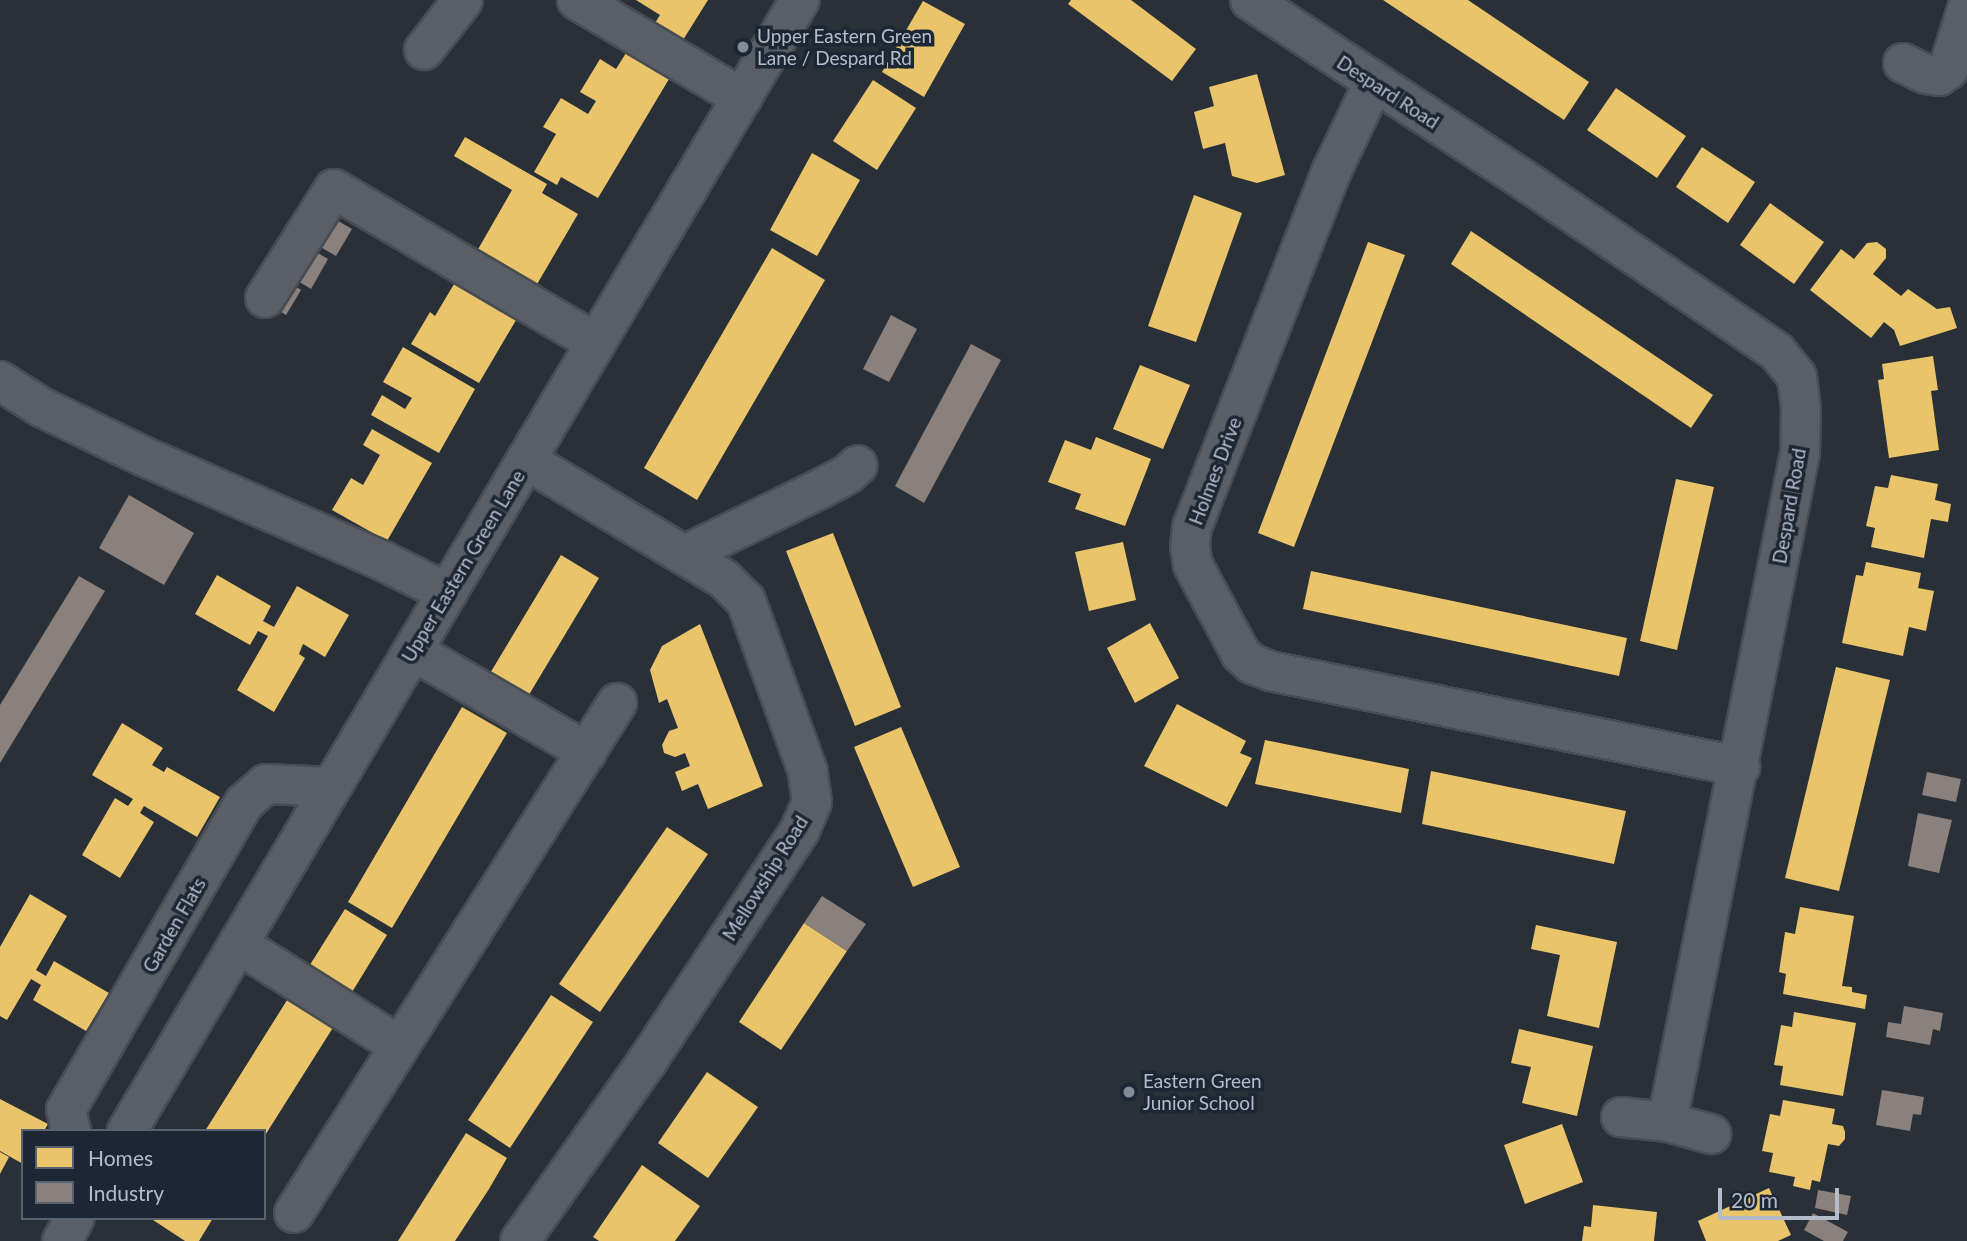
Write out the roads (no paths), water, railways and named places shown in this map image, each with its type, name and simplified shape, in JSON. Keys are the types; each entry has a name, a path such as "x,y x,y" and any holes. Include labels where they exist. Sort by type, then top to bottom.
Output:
{"street":[{"path":"424,50 463,0"},
{"path":"577,0 742,98"},
{"name":"Upper Eastern Green Lane","path":"128,1129 800,0"},
{"name":"Despard Road","path":"1250,0 1766,344 1777,352 1797,377 1801,409 1800,453 1740,767 1667,1122"},
{"path":"1903,63 1926,74 1939,76 1948,70 1967,9"},
{"name":"Holmes Drive","path":"1374,82 1332,170 1192,527 1190,546 1193,565 1241,653 1252,664 1270,671 1740,767"},
{"path":"265,298 334,189 596,343"},
{"path":"0,381 41,407 133,451 448,593"},
{"name":"Mellowship Road","path":"520,1241 653,1051 800,830 812,802 808,772 747,601 724,579 526,460"},
{"path":"684,555 818,491 858,465"},
{"path":"413,651 587,752"},
{"path":"295,1213 617,703"},
{"name":"Garden Flats","path":"71,1129 66,1110 244,803 266,785 331,787"},
{"path":"238,944 400,1046"},
{"path":"1621,1117 1667,1122 1711,1134"},
{"path":"62,1241 74,1220"}],"place":[{"name":"Upper Eastern Green Lane / Despard Rd","path":"743,47"},
{"name":"Eastern Green Junior School","path":"1129,1092"}]}
